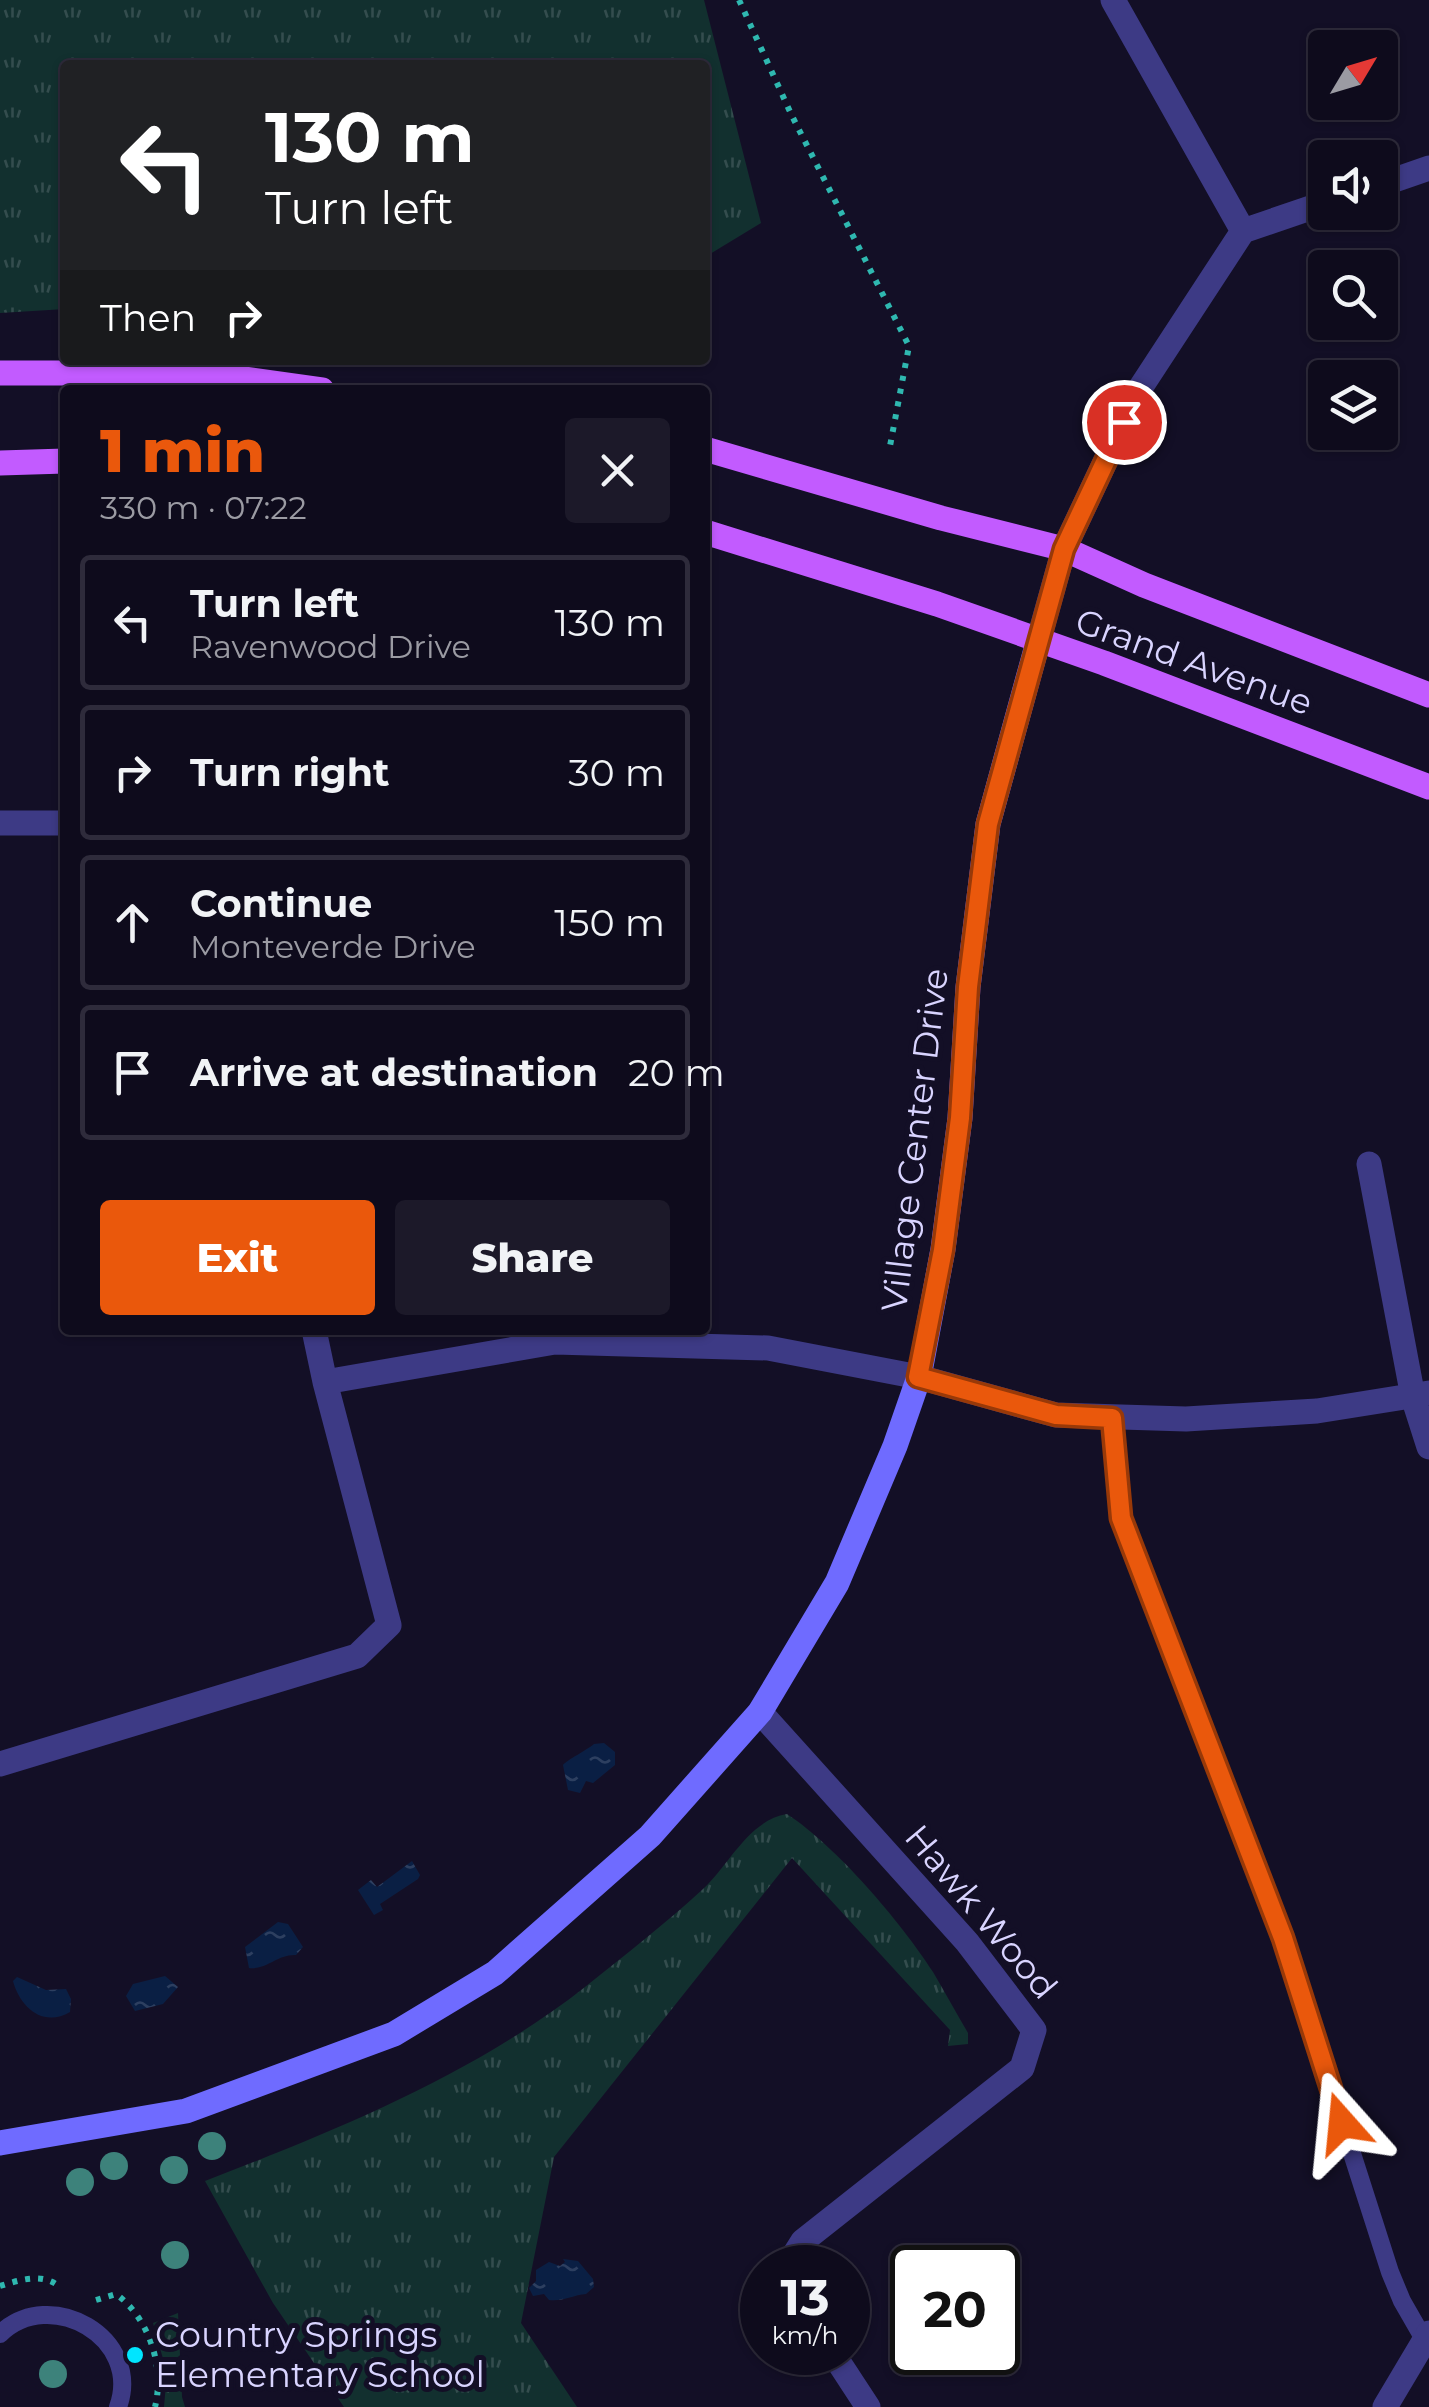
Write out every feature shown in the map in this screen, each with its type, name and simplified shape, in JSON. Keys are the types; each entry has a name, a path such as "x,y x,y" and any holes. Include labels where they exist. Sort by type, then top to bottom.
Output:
{"main road":[{"path":"0,373 202,373 287,385"},
{"name":"Grand Avenue","path":"710,451 1064,549 1144,586 1429,695"},
{"path":"0,463 60,462"},
{"name":"Grand Avenue","path":"710,534 936,604 1104,663 1429,788"}],"street":[{"path":"1113,0 1243,231 1308,209"},
{"path":"1398,179 1429,168"},
{"name":"Village Center Drive","path":"0,2143 186,2111 394,2034 510,1961 650,1836 760,1712 837,1582 895,1446 918,1377 943,1250 960,1118 968,987 988,824 1064,549 1139,390 1243,231"},
{"path":"0,823 60,823"},
{"path":"1369,1164 1429,1447"},
{"path":"0,1764 358,1656 388,1625 315,1335"},
{"path":"325,1382 555,1342 768,1348 918,1377 1056,1415 1186,1419 1317,1411 1421,1395"},
{"name":"Hawk Wood","path":"760,1712 967,1942 1034,2030 1022,2068 800,2245"},
{"path":"1385,2407 1427,2337"},
{"path":"847,2375 868,2407"}],"lane":[{"path":"1112,1418 1121,1518 1283,1938 1390,2272 1402,2301 1427,2337"},
{"path":"0,2334 30,2316 54,2314 78,2319 98,2333 114,2352 121,2375 118,2407"}],"path":[{"path":"739,0 792,116 908,346 890,446"}],"green space":[{"path":"0,0 704,0 761,223 710,254 710,60 60,60 60,309 0,313"},
{"path":"787,1814 846,1865 904,1931 968,2033 968,2044 948,2046 950,2030 792,1858 554,2157 521,2323 577,2407 344,2407 273,2303 205,2181 402,2098 542,2019 675,1914 703,1889 751,1834"},
{"path":"178,2313 185,2407 164,2407 167,2373 153,2323"}],"water":[{"path":"604,1743 615,1752 615,1765 593,1783 586,1781 580,1793 568,1790 563,1765 594,1744"},
{"path":"412,1861 420,1875 418,1879 380,1904 383,1910 374,1915 358,1890 371,1880 377,1887"},
{"path":"278,1922 288,1924 303,1947 296,1955 249,1968 245,1947"},
{"path":"165,1976 178,1987 163,2004 135,2011 126,1996 133,1984"},
{"path":"17,1977 46,1990 66,1989 71,1999 70,2012 51,2018 34,2012 16,1990 13,1981"},
{"path":"563,2259 578,2261 593,2279 594,2287 586,2294 558,2300 549,2300 544,2294 533,2296 529,2288 536,2281 536,2270 549,2262 560,2266 565,2262"}],"place":[{"name":"Country Springs Elementary School","path":"135,2355"}],"route":[{"path":"1124,422 1064,549 988,824 968,987 960,1118 943,1250 918,1377 1056,1415 1112,1418 1121,1518 1283,1938 1342,2123"}]}
